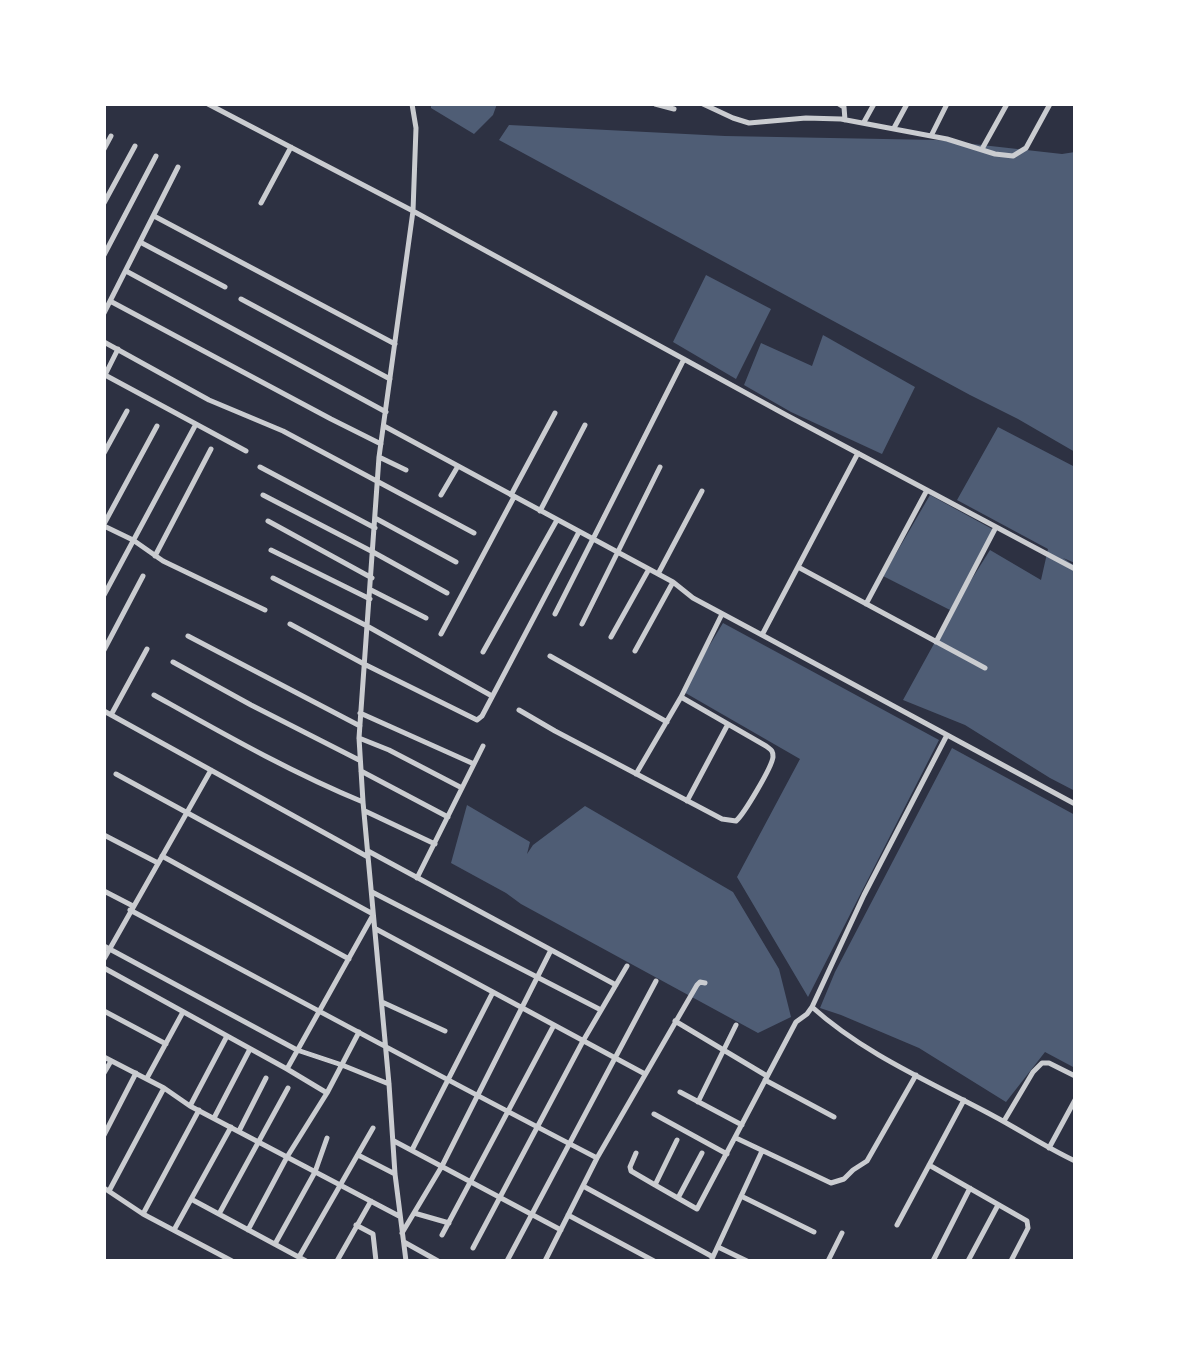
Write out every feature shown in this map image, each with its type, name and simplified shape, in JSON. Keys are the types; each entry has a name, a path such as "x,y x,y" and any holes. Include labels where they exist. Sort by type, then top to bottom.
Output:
{"street":[{"path":"208,104 413,211 1075,569"},
{"path":"406,1261 395,1174 359,738 379,457 413,211 416,128 412,104"},
{"path":"655,104 674,109"},
{"path":"703,104 749,123 806,118 864,122 1006,156 1021,153 1050,104"},
{"path":"864,122 874,104"},
{"path":"894,128 907,104"},
{"path":"931,136 947,104"},
{"path":"982,149 1007,104"},
{"path":"843,105 845,120"},
{"path":"104,149 111,136"},
{"path":"104,203 135,146"},
{"path":"261,203 291,147"},
{"path":"104,255 156,156"},
{"path":"104,313 178,167"},
{"path":"154,216 395,344"},
{"path":"140,242 225,287"},
{"path":"126,271 386,412"},
{"path":"241,299 390,379"},
{"path":"110,301 381,444"},
{"path":"104,342 209,400 283,431 474,533"},
{"path":"118,349 105,376 246,451"},
{"path":"555,614 684,359"},
{"path":"104,453 127,411"},
{"path":"441,634 555,413"},
{"path":"104,595 196,424"},
{"path":"540,511 585,425"},
{"path":"157,426 104,525 155,556 265,610"},
{"path":"384,426 673,582 693,598 722,614 1075,804"},
{"path":"155,556 211,449"},
{"path":"762,635 858,453"},
{"path":"379,457 406,470"},
{"path":"441,495 458,466"},
{"path":"260,467 375,528"},
{"path":"582,624 660,467"},
{"path":"866,604 927,490"},
{"path":"658,574 702,491"},
{"path":"263,495 447,593"},
{"path":"375,518 456,562"},
{"path":"483,652 557,520"},
{"path":"268,521 372,578"},
{"path":"936,642 996,527"},
{"path":"290,624 477,720 482,716 579,532"},
{"path":"271,550 370,599"},
{"path":"798,567 985,668"},
{"path":"611,637 649,569"},
{"path":"104,650 143,576"},
{"path":"273,578 492,696"},
{"path":"635,651 673,582"},
{"path":"371,590 426,618"},
{"path":"636,774 681,697 722,614"},
{"path":"188,636 360,726"},
{"path":"111,715 147,649"},
{"path":"550,656 667,722"},
{"path":"173,662 360,761"},
{"path":"154,695 233,740 363,802"},
{"path":"519,710 722,819 736,821 769,768 773,756 771,749 681,697"},
{"path":"104,711 616,985"},
{"path":"360,713 474,764"},
{"path":"687,801 728,723"},
{"path":"636,1153 631,1171 699,1208 796,1022 812,1007 864,895 947,735"},
{"path":"359,738 462,788"},
{"path":"417,878 483,746"},
{"path":"104,959 107,947 211,770"},
{"path":"360,770 448,817"},
{"path":"116,774 374,914"},
{"path":"364,811 435,844"},
{"path":"104,835 158,863"},
{"path":"162,856 349,959"},
{"path":"104,891 447,1081 597,1158"},
{"path":"372,892 601,1010"},
{"path":"287,1069 374,914"},
{"path":"375,928 645,1074"},
{"path":"107,947 297,1050 389,1084"},
{"path":"402,1233 442,1166 551,950"},
{"path":"473,1248 583,1041 627,966"},
{"path":"104,968 327,1093"},
{"path":"507,1261 656,981"},
{"path":"547,1260 597,1158 675,1021 697,985 705,983"},
{"path":"412,1150 493,992"},
{"path":"381,1001 445,1031"},
{"path":"812,1007 860,1045 1075,1161"},
{"path":"104,1011 166,1044"},
{"path":"147,1078 183,1012"},
{"path":"675,1021 834,1117"},
{"path":"442,1235 554,1025"},
{"path":"698,1102 736,1025"},
{"path":"248,1230 359,1032"},
{"path":"190,1106 227,1036"},
{"path":"214,1118 250,1049"},
{"path":"104,1073 107,1059 399,1216"},
{"path":"1004,1121 1033,1072 1042,1063 1049,1063 1075,1076"},
{"path":"104,1135 136,1073"},
{"path":"736,1138 831,1183 844,1179 867,1161 916,1075"},
{"path":"239,1131 266,1078"},
{"path":"164,1088 106,1190 143,1214 232,1261"},
{"path":"219,1214 288,1088"},
{"path":"680,1092 742,1125"},
{"path":"897,1225 964,1100"},
{"path":"1049,1148 1075,1100"},
{"path":"143,1214 199,1110"},
{"path":"654,1114 727,1154"},
{"path":"174,1230 231,1127"},
{"path":"299,1257 373,1128"},
{"path":"275,1244 315,1172 327,1138"},
{"path":"393,1140 561,1230"},
{"path":"655,1185 677,1140"},
{"path":"583,1186 712,1259 762,1151"},
{"path":"678,1198 702,1153"},
{"path":"358,1155 395,1174"},
{"path":"929,1165 1024,1219 1028,1224 1026,1232 1011,1261"},
{"path":"933,1261 970,1188"},
{"path":"741,1196 814,1232"},
{"path":"191,1199 306,1261"},
{"path":"337,1261 371,1201"},
{"path":"968,1261 998,1205"},
{"path":"414,1213 449,1223"},
{"path":"568,1215 654,1261"},
{"path":"356,1225 373,1234 376,1261"},
{"path":"828,1261 842,1233"},
{"path":"403,1242 438,1261"},
{"path":"718,1247 747,1261"},
{"path":"210,1261 215,1252"}],"water":[{"path":"431,104 497,104 493,115 474,134 431,108"},
{"path":"509,125 725,136 937,140 1062,154 1075,152 1075,452 499,140"},
{"path":"706,275 771,309 736,379 673,342"},
{"path":"823,335 915,387 882,454 791,412 744,385 761,343 812,366"},
{"path":"998,427 1075,467 1075,563 1063,558 1075,566 1075,791 965,725 903,700 952,611 883,576 930,495 994,530 953,609 990,550 1041,580 1048,549 957,500"},
{"path":"723,623 939,740 808,997 737,877 800,759 682,691"},
{"path":"952,748 1075,815 1075,1068 1045,1052 1006,1102 919,1048 820,1008 835,972"},
{"path":"467,805 530,842 527,854 533,845 585,806 733,892 779,969 791,1017 758,1033 451,863"}]}
